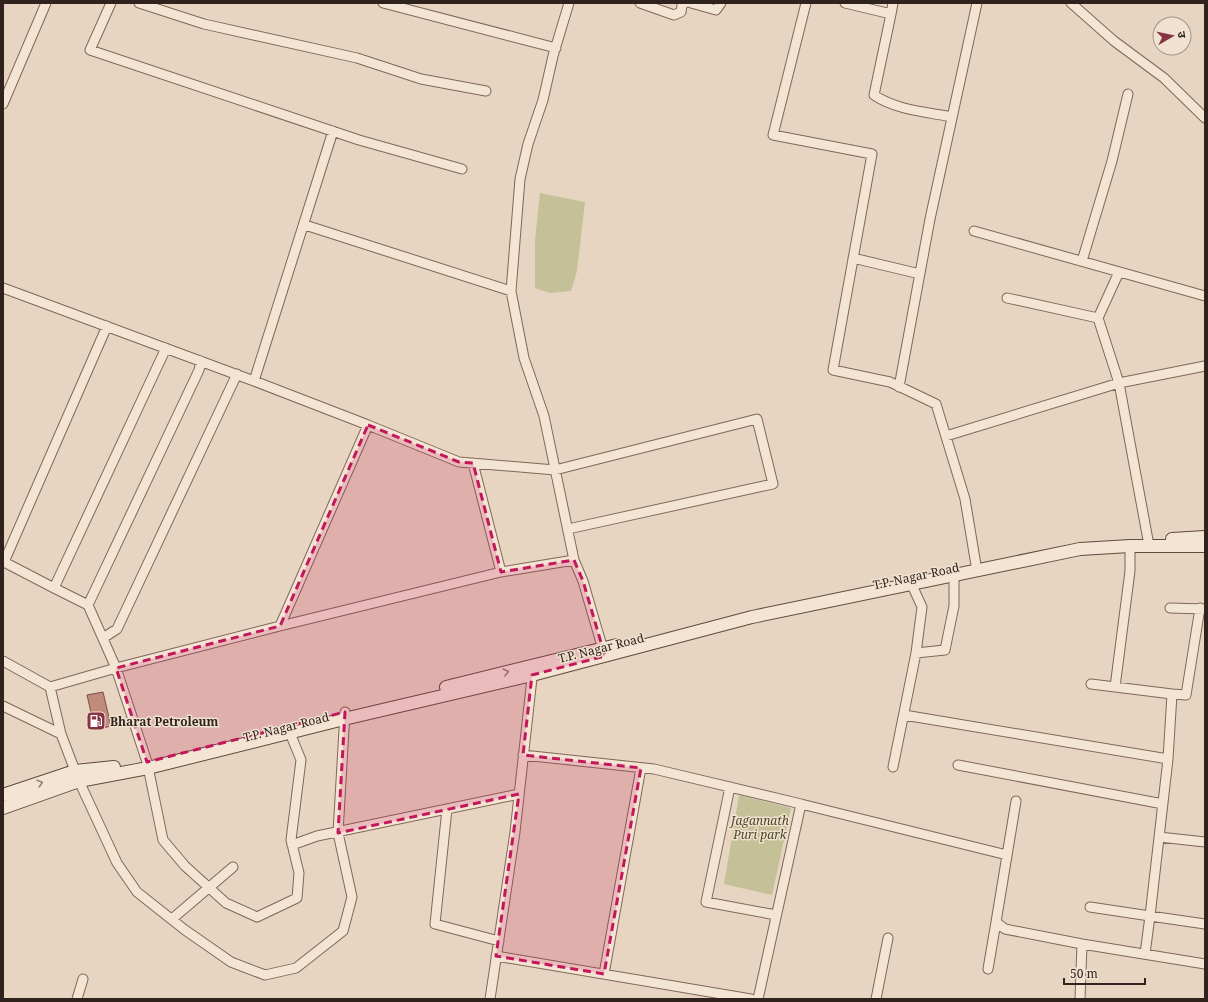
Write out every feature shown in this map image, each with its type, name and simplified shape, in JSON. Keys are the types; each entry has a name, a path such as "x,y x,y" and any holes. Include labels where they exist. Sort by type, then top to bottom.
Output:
{"main road":[{"name":"T.P. Nagar Road","path":"3,795 77,776 135,765 148,765 533,670 604,652 730,615 976,567 1076,543 1205,537"},
{"path":"604,652 752,617 911,583 954,576 976,567 1080,549 1130,546 1205,546"},
{"path":"148,765 290,733 345,716"},
{"path":"3,808 77,776"}],"street":[{"path":"3,104 46,3"},
{"path":"111,3 90,50 359,140 462,169"},
{"path":"140,3 204,24 357,58 421,79 486,91"},
{"path":"383,3 556,48"},
{"path":"569,3 556,48 544,100 530,138 520,179 511,291 524,358 544,416 574,560 583,581 604,652"},
{"path":"644,4 674,14 681,12 682,5 685,3"},
{"path":"691,3 716,10 721,3"},
{"path":"806,3 773,135 872,154 833,370 890,382 936,404 964,499 976,567"},
{"path":"845,3 891,14"},
{"path":"894,3 874,95 884,102 901,107 952,117"},
{"path":"899,387 920,274 976,3"},
{"path":"1072,3 1114,41 1164,78 1205,118"},
{"path":"1082,261 1112,161 1128,94"},
{"path":"254,381 305,225 333,131"},
{"path":"305,225 511,291"},
{"path":"974,231 1205,296"},
{"path":"853,258 920,274"},
{"path":"1119,272 1098,318 1119,383 1148,540"},
{"path":"3,288 237,374 458,462 555,470 757,419 773,484 568,529"},
{"path":"1006,298 1098,318"},
{"path":"107,326 3,562 88,605 116,668 148,765 163,840 185,866 226,903 257,918 297,898 299,873 292,845 295,796 300,760 290,733"},
{"path":"54,588 166,348"},
{"path":"88,605 199,370 201,361"},
{"path":"946,436 1119,383 1205,366"},
{"path":"103,638 117,629 237,374"},
{"path":"280,626 368,425"},
{"path":"473,463 501,572"},
{"path":"1115,687 1130,571 1130,546"},
{"path":"3,661 50,687 116,668 280,626 501,572 574,560"},
{"path":"916,653 945,650 954,606 954,576"},
{"path":"893,767 916,653 922,607 911,583"},
{"path":"1091,684 1186,695 1203,608 1170,608"},
{"path":"490,999 519,794 533,670"},
{"path":"50,687 61,734 77,776 117,864 137,892 231,962 265,975 296,968 343,931 352,897 338,833 345,716"},
{"path":"1145,954 1168,760 1172,694"},
{"path":"3,706 61,734"},
{"path":"904,715 1168,760"},
{"path":"523,755 654,769 1007,855"},
{"path":"958,765 1163,804"},
{"path":"604,974 640,768"},
{"path":"730,787 706,902 776,915"},
{"path":"292,845 317,836 338,833 519,794"},
{"path":"988,969 1016,801"},
{"path":"758,999 800,804"},
{"path":"447,809 435,924 499,940"},
{"path":"1159,837 1205,842"},
{"path":"172,919 233,867"},
{"path":"1090,907 1205,924"},
{"path":"996,922 1005,929 1082,944 1205,964"},
{"path":"876,999 888,938"},
{"path":"1080,999 1082,944"},
{"path":"496,956 751,999"},
{"path":"78,999 83,979"}],"highlighted area":[{"path":"368,425 459,462 473,463 501,572 574,560 583,581 605,656 532,675 523,755 641,768 604,974 496,956 519,794 338,833 345,712 147,762 116,668 280,626"}],"green space":[{"path":"540,193 585,202 577,271 571,291 550,293 535,288 535,240"},
{"name":"Jagannath Puri park","path":"739,795 791,808 772,895 724,884"}],"building":[{"path":"103,692 111,726 95,730 87,695"}],"place":[{"name":"Bharat Petroleum","path":"96,721"}]}
